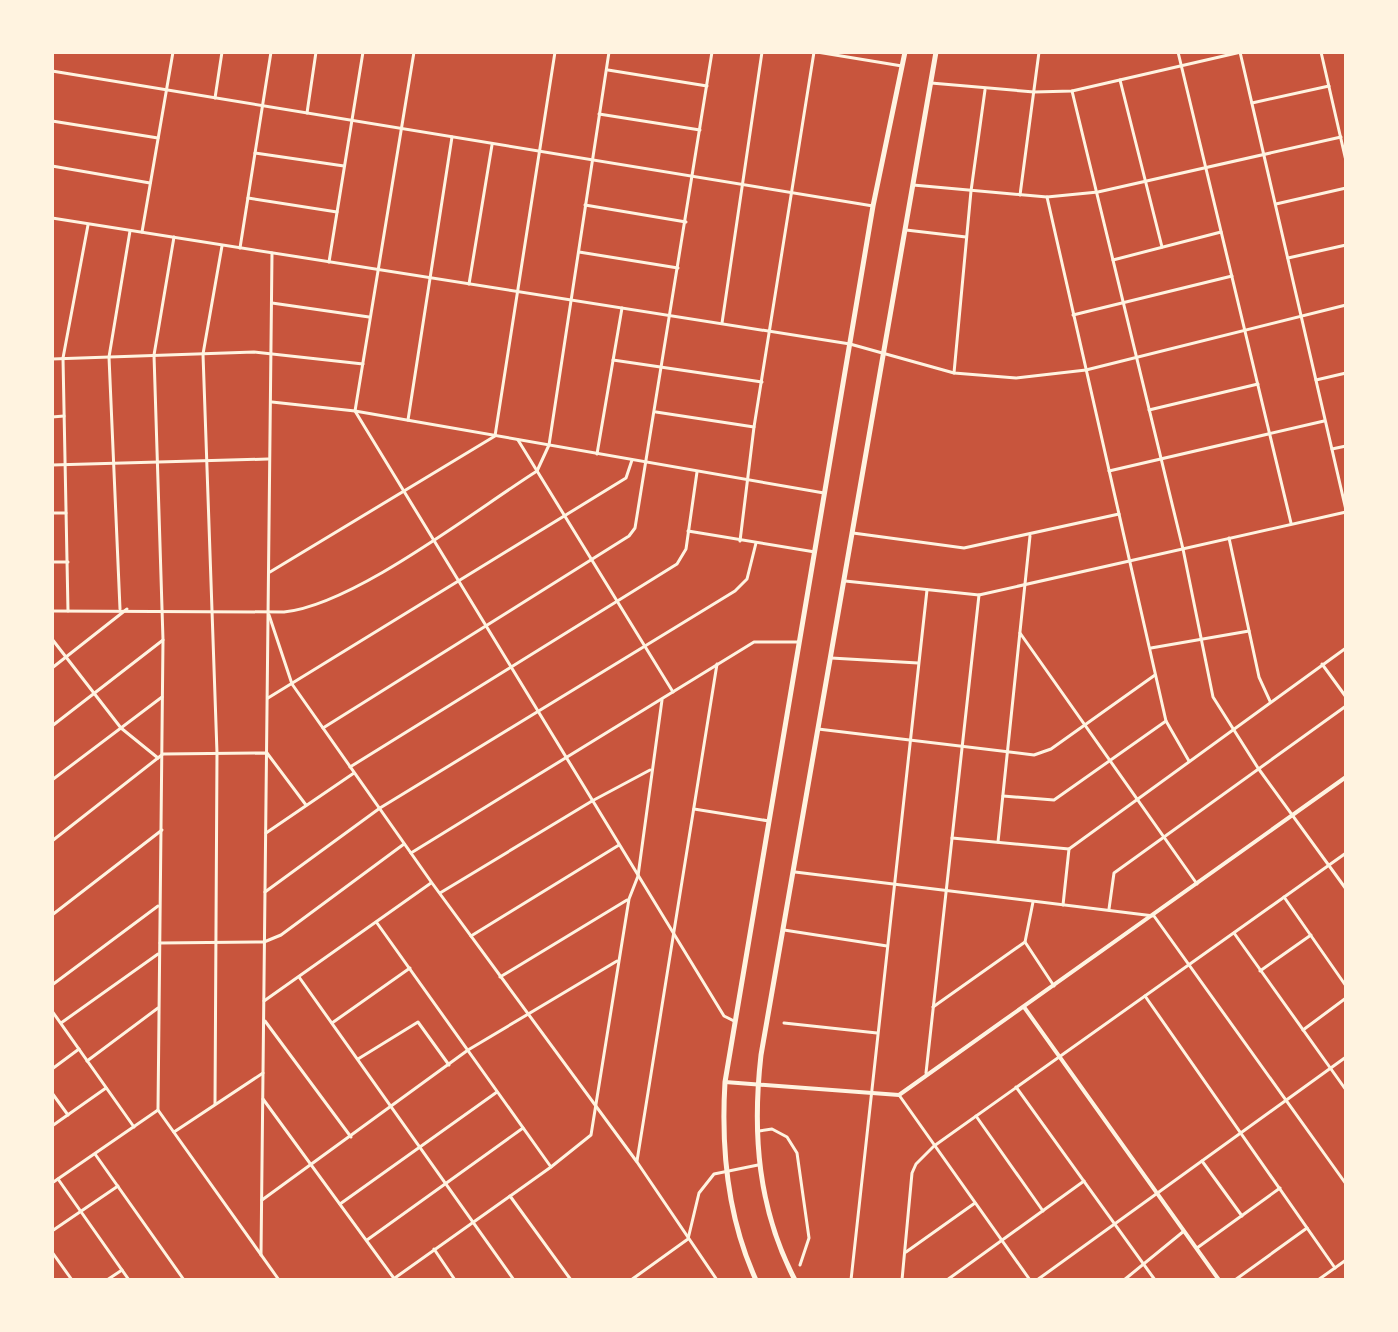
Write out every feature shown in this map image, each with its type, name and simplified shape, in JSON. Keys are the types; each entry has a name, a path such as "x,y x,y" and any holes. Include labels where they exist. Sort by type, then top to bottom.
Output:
{"main road":[{"path":"756,1280 739,1230 727,1169 723,1125 725,1082 873,206 905,52"},
{"path":"795,1280 772,1226 758,1165 758,1085 782,930 936,52"}],"street":[{"path":"142,232 173,52"},
{"path":"215,98 222,52"},
{"path":"240,248 271,52"},
{"path":"307,113 316,52"},
{"path":"329,262 363,52"},
{"path":"414,52 355,411 724,1016 734,1021"},
{"path":"269,573 495,436 555,52"},
{"path":"52,611 298,610 331,600 537,471 549,445 609,52"},
{"path":"323,728 635,528 672,316 712,52"},
{"path":"722,323 762,52"},
{"path":"740,541 754,427 816,52 902,66"},
{"path":"1020,195 1039,52"},
{"path":"1178,52 1292,524"},
{"path":"845,581 979,595 1346,511 1240,52 1072,91 985,90 931,83"},
{"path":"1321,52 1346,161"},
{"path":"606,69 707,86"},
{"path":"52,71 873,206"},
{"path":"1120,80 1162,247"},
{"path":"1252,103 1329,86"},
{"path":"954,373 971,191 985,90"},
{"path":"1072,91 1183,549 1213,697 1258,768 1346,889"},
{"path":"599,114 700,130"},
{"path":"52,121 158,138"},
{"path":"408,420 452,137"},
{"path":"913,185 1047,197 1098,192 1341,137"},
{"path":"469,284 493,144"},
{"path":"255,153 344,166"},
{"path":"52,166 150,183"},
{"path":"1275,204 1346,188"},
{"path":"1047,197 1071,315 1166,721 1189,761"},
{"path":"248,198 337,212"},
{"path":"585,205 686,222"},
{"path":"52,218 850,344 954,373 1016,378 1086,370 1346,305"},
{"path":"68,611 63,358 88,224"},
{"path":"120,609 109,357 131,230"},
{"path":"906,230 967,237"},
{"path":"1111,260 1221,232"},
{"path":"174,237 154,355 163,611 158,1110 277,1279"},
{"path":"215,1104 217,753 204,460 203,354 223,245"},
{"path":"1288,258 1346,245"},
{"path":"579,252 679,269"},
{"path":"261,1255 272,253"},
{"path":"1071,315 1232,276"},
{"path":"272,303 369,317"},
{"path":"597,454 622,308"},
{"path":"52,359 271,353 363,364"},
{"path":"613,360 762,382"},
{"path":"1316,380 1346,373"},
{"path":"1148,411 1258,384"},
{"path":"271,402 355,411 824,493"},
{"path":"656,412 754,427"},
{"path":"52,417 64,416"},
{"path":"1109,471 1325,420"},
{"path":"518,440 673,692"},
{"path":"1332,449 1346,446"},
{"path":"52,465 270,459"},
{"path":"267,699 626,478 632,460"},
{"path":"350,767 677,564 686,549 697,471"},
{"path":"52,513 66,513"},
{"path":"853,533 955,548 1030,536 1119,514"},
{"path":"688,531 815,552"},
{"path":"998,842 1030,536"},
{"path":"1229,538 1259,677 1270,701"},
{"path":"265,892 380,808 742,586 747,579 756,543"},
{"path":"52,562 68,562"},
{"path":"851,1280 927,590"},
{"path":"926,1073 979,595"},
{"path":"52,668 127,609"},
{"path":"268,611 292,684 432,883 637,1162 717,1280"},
{"path":"1151,648 1250,631"},
{"path":"1020,633 1113,760 1197,884"},
{"path":"52,639 121,728 159,758"},
{"path":"52,726 163,640"},
{"path":"411,853 565,756 760,640 800,642"},
{"path":"952,838 1069,849 1346,648"},
{"path":"831,658 919,663"},
{"path":"637,1162 717,664"},
{"path":"1322,664 1346,697"},
{"path":"818,729 1044,753 1155,675"},
{"path":"52,780 162,697"},
{"path":"263,1098 394,1279 591,1135 629,899 638,876 662,700"},
{"path":"1109,909 1114,873 1346,706"},
{"path":"1003,796 1054,800 1166,721"},
{"path":"52,841 163,754 267,753"},
{"path":"267,753 306,805"},
{"path":"440,893 592,801 652,769"},
{"path":"266,833 354,773"},
{"path":"725,1082 899,1095 1346,777"},
{"path":"694,809 769,821"},
{"path":"52,915 162,830"},
{"path":"159,943 214,940 264,942 281,935 404,844"},
{"path":"471,936 619,845"},
{"path":"1063,905 1069,849"},
{"path":"902,1280 912,1173 916,1164 934,1146 1346,853"},
{"path":"793,871 1154,916 1346,1184"},
{"path":"264,1001 432,883"},
{"path":"1284,897 1346,986"},
{"path":"500,977 629,899"},
{"path":"933,1007 1025,942 1033,902"},
{"path":"52,985 160,905"},
{"path":"377,923 551,1167"},
{"path":"782,930 887,946"},
{"path":"1234,933 1346,1090"},
{"path":"1260,971 1311,935"},
{"path":"1025,942 1054,986"},
{"path":"61,1023 158,954"},
{"path":"262,1200 468,1050 618,960"},
{"path":"332,1023 410,968"},
{"path":"299,977 514,1280"},
{"path":"1145,996 1335,1268"},
{"path":"1303,1030 1346,998"},
{"path":"1024,1007 1219,1280"},
{"path":"87,1061 158,1008"},
{"path":"52,1011 134,1127"},
{"path":"264,1018 351,1137"},
{"path":"357,1060 418,1022 449,1065"},
{"path":"784,1023 877,1033"},
{"path":"52,1069 79,1049"},
{"path":"1037,1280 1346,1057"},
{"path":"174,1132 263,1073"},
{"path":"1016,1087 1155,1280"},
{"path":"52,1126 106,1088"},
{"path":"340,1204 498,1091"},
{"path":"52,1093 68,1115"},
{"path":"899,1095 1030,1280"},
{"path":"52,1183 158,1110"},
{"path":"976,1116 1043,1211"},
{"path":"367,1240 523,1128"},
{"path":"757,1131 772,1129 787,1137 797,1153 809,1238 800,1265"},
{"path":"95,1154 184,1280"},
{"path":"1202,1160 1242,1216"},
{"path":"631,1280 688,1239 699,1193 714,1174 758,1165"},
{"path":"58,1179 129,1280"},
{"path":"947,1280 1084,1181"},
{"path":"52,1231 118,1186"},
{"path":"1197,1248 1280,1188"},
{"path":"510,1196 571,1280"},
{"path":"906,1252 975,1203"},
{"path":"1235,1280 1307,1228"},
{"path":"1124,1280 1184,1231"},
{"path":"434,1249 455,1280"},
{"path":"52,1252 72,1280"},
{"path":"1318,1280 1346,1260"},
{"path":"107,1280 122,1270"}]}
